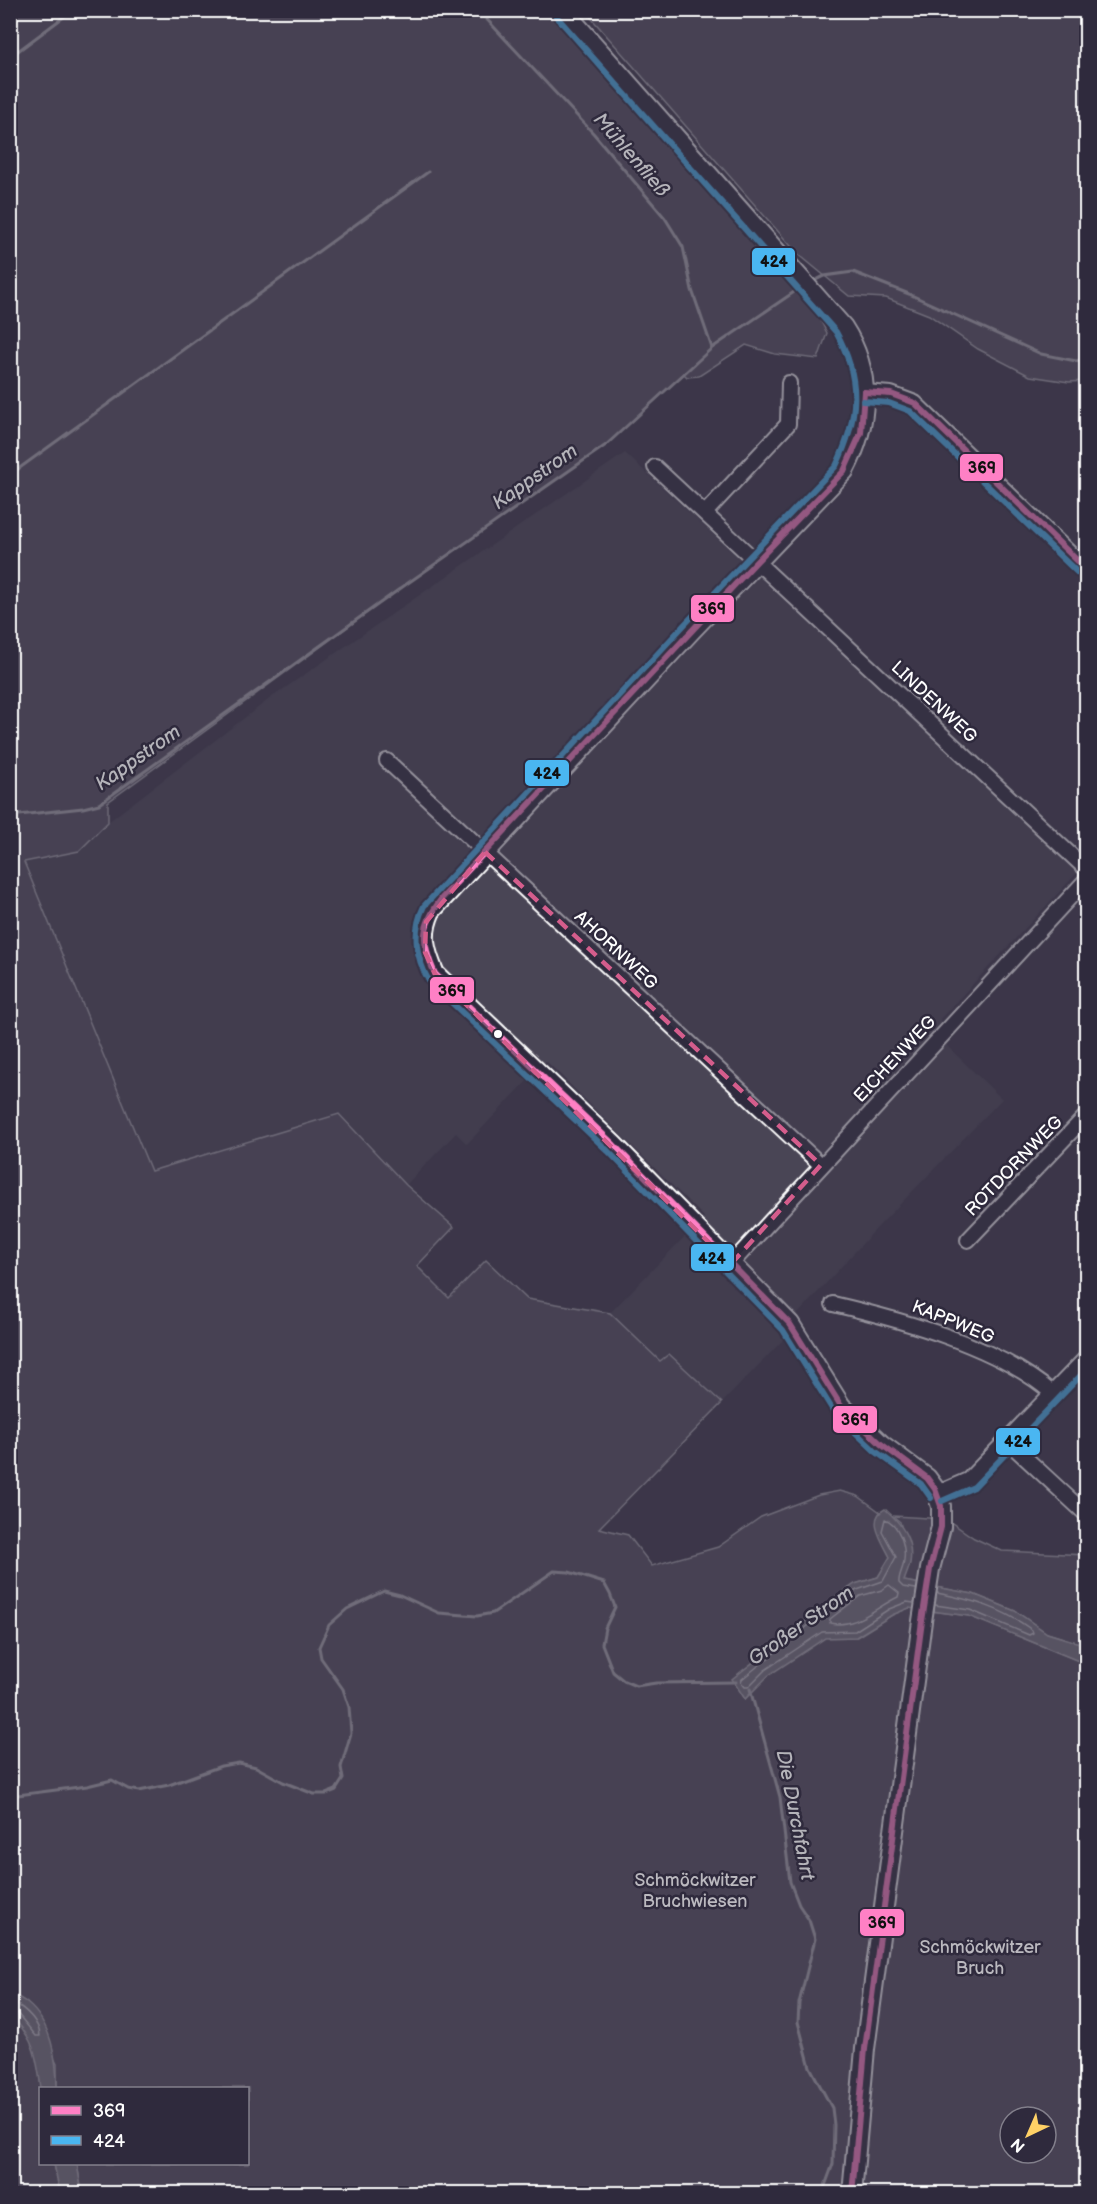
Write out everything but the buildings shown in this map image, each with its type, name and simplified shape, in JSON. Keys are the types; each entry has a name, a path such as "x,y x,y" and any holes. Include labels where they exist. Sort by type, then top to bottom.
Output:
{"main road":[{"path":"562,10 799,276 849,336 860,366 864,413 861,433 844,471 442,898 426,922 425,952 435,974 562,1094 790,1324 841,1406 881,1444 927,1478 938,1493 941,1527 930,1569 922,1621 865,2049 852,2193"}],"street":[{"path":"705,513 788,424 789,383"},
{"path":"864,392 891,394 915,403 1086,569"},
{"name":"LINDENWEG","path":"655,466 1086,868"},
{"name":"AHORNWEG","path":"387,761 822,1165"},
{"name":"EICHENWEG","path":"731,1264 1086,880"},
{"name":"ROTDORNWEG","path":"968,1240 1086,1116"},
{"name":"KAPPWEG","path":"833,1304 901,1320 965,1344 1023,1373 1052,1393"},
{"path":"938,1493 968,1480 1086,1358"},
{"path":"1006,1440 1086,1514"}],"highlighted area":[{"path":"485,852 821,1165 731,1264 435,974 425,952 426,922"}],"shaded area":[{"path":"625,453 1078,872 940,1019 947,1046 1002,1099 875,1230 785,1328 782,1341 722,1403 669,1355 660,1361 610,1313 704,1217 546,1061 467,1144 456,1133 406,1185 339,1114 151,1171 18,847 108,822 272,697"}],"green space":[{"path":"11,11 556,11 767,250 817,314 827,333 818,359 775,354 746,345 699,376 687,377 684,374 606,445 408,583 108,802 108,822 79,851 24,862 151,1171 339,1114 406,1185 454,1227 417,1266 449,1298 486,1260 527,1299 610,1313 660,1361 669,1354 722,1403 599,1528 628,1535 652,1566 718,1547 761,1517 819,1495 840,1491 858,1496 880,1512 884,1545 890,1557 878,1577 855,1584 837,1596 733,1679 745,1699 768,1675 825,1637 857,1637 892,1615 909,1608 969,1616 1086,1664 1086,2193 82,2193 77,2165 249,2165 249,2087 57,2087 57,2064 27,2003 11,1993"},
{"path":"585,11 1086,11 1086,381 1069,382 1030,376 978,349 929,315 886,298 849,296 797,253"},
{"path":"893,1516 946,1519 974,1538 1002,1551 1086,1555 1086,1645 1047,1633 1015,1611 973,1594 904,1581 910,1561 900,1522"},
{"path":"10,2015 29,2036 37,2058 41,2087 39,2087 39,2165 54,2165 60,2193 11,2193"}],"water":[{"path":"885,1509 901,1526 908,1539 911,1555 904,1581 973,1594 1015,1611 1047,1633 1086,1645 1086,1664 969,1616 909,1608 892,1615 856,1637 825,1638 769,1675 745,1699 732,1679 837,1596 855,1584 878,1577 890,1557 876,1525 879,1513"},
{"path":"11,1993 25,2002 42,2020 54,2053 57,2087 41,2087 33,2048 11,2015"},
{"path":"54,2165 77,2165 82,2193 60,2193"}],"waterway":[{"path":"10,57 73,10"},
{"name":"Mühlenfließ","path":"478,10 594,134 665,218 683,247 692,290 712,348"},
{"path":"10,475 428,172"},
{"name":"Kappstrom","path":"812,282 824,276 853,272 909,294 1041,354 1076,361 1086,359"},
{"name":"Kappstrom","path":"10,816 83,808 99,804 606,445 712,348 800,288"},
{"name":"Großer Strom","path":"10,1796 87,1786 112,1780 128,1789 139,1791 169,1785 221,1766 239,1763 256,1767 283,1782 314,1794 326,1794 336,1790 343,1779 341,1767 351,1733 349,1707 343,1689 321,1658 319,1647 329,1625 347,1609 384,1591 400,1595 439,1613 477,1616 493,1613 554,1571 569,1572 604,1583 610,1594 615,1607 605,1628 602,1644 613,1672 624,1681 636,1686 656,1683 736,1682"},
{"name":"Die Durchfahrt","path":"750,1689 780,1797 790,1882 799,1905 809,1920 815,1939 799,2003 798,2022 810,2067 832,2108 833,2164 822,2194"}],"transit line":[{"name":"424","path":"556,16 836,332 850,366 853,382 853,415 844,448 836,466 685,624 424,906 418,924 418,953 429,981 608,1151 783,1330 834,1412 875,1451 921,1484 931,1498"},
{"name":"369","path":"864,392 891,394 915,403 1086,569"},
{"name":"369","path":"852,2194 865,2049 922,1621 930,1569 941,1527 941,1506 935,1489 927,1478 881,1444 841,1406 790,1324 614,1145 435,974 427,953 425,935 426,926 442,898 844,471 861,433 864,392"},
{"name":"424","path":"863,401 889,403 910,411 1080,575"},
{"name":"424","path":"942,1501 974,1487 1086,1370"}],"park label":[{"name":"Schmöckwitzer Bruchwiesen","path":"695,1890"},
{"name":"Schmöckwitzer Bruch","path":"980,1957"}]}
